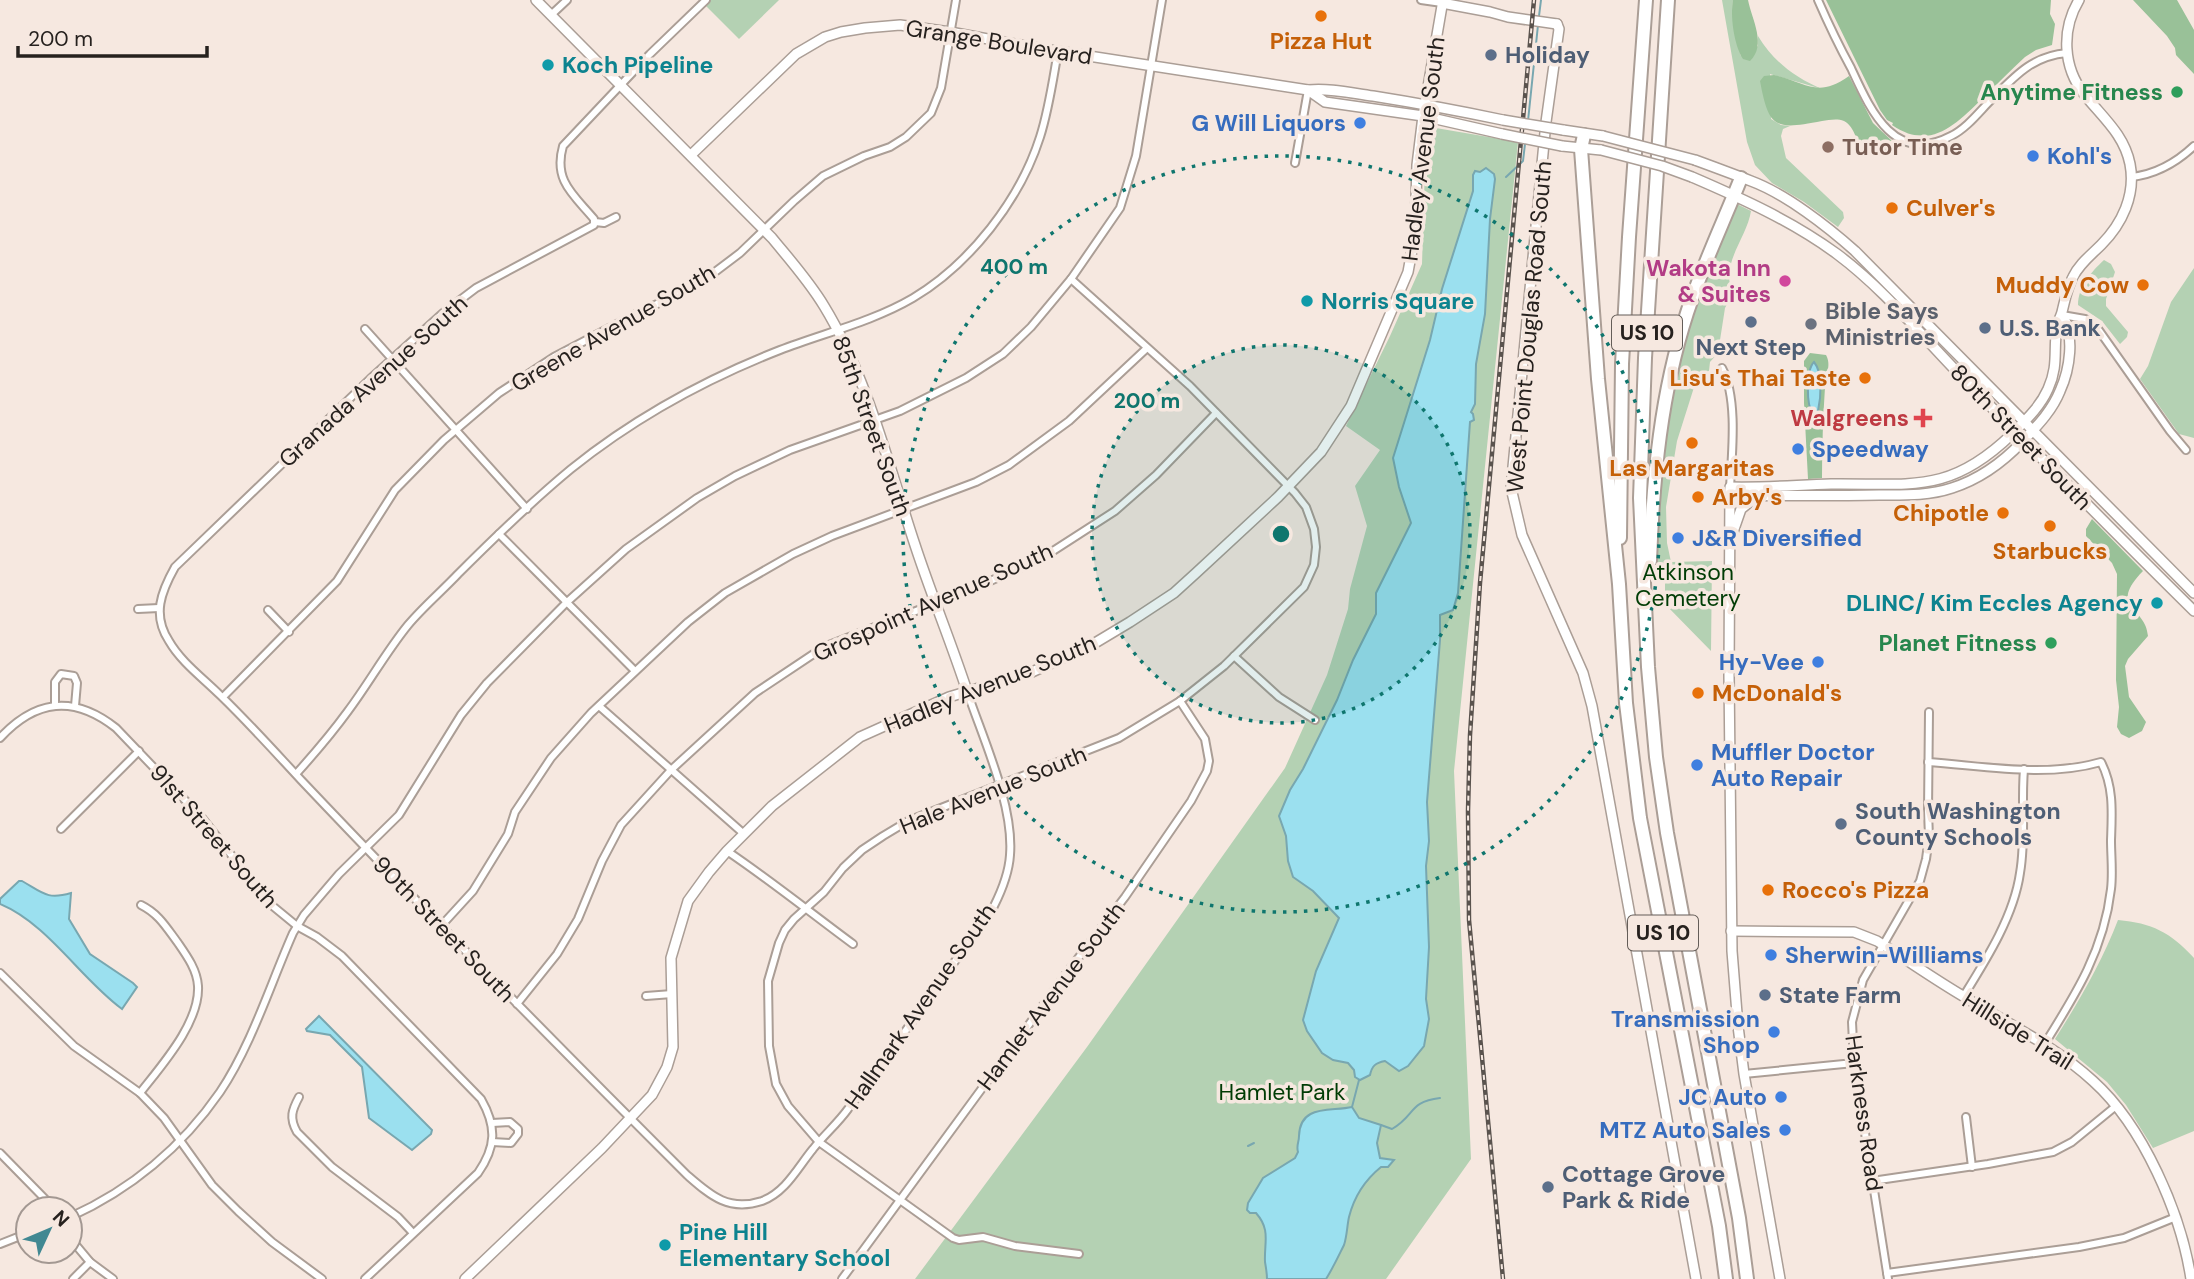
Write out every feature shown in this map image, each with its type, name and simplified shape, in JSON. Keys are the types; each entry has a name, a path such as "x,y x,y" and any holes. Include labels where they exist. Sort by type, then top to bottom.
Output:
{"highway":[{"name":"US 10","path":"1646,0 1622,364 1619,584 1626,703 1640,818 1719,1226 1726,1279"},
{"name":"US 10","path":"1668,0 1645,358 1640,498 1648,667 1656,757 1667,833 1739,1218 1747,1279"},
{"path":"1584,135 1581,149 1601,406 1619,584"},
{"path":"1648,667 1653,498 1665,402 1688,309 1741,178"}],"street":[{"name":"85th Street South","path":"537,0 764,230 801,272 824,306 847,348 874,420 999,785"},
{"path":"551,15 567,0"},
{"path":"595,222 561,175 560,156 563,146 649,54 706,0"},
{"name":"Greene Avenue South","path":"223,697 337,581 395,489 499,393 554,356 699,284 740,253 824,176 864,156 890,147 925,120 937,101 941,88 956,0"},
{"path":"84,1211 126,1187 164,1157 201,1117 239,1059 304,915 339,874 399,815 461,715 487,683 566,603 636,540 697,498 735,476 790,450 900,411 966,378 1003,354 1031,327 1071,279 1120,208 1136,156 1162,0"},
{"path":"1421,0 1442,2"},
{"path":"1818,0 1876,117 1891,133 1913,142 1932,142 1953,135 2031,64 2049,55 2067,53"},
{"path":"1730,491 1928,482 1954,475 1996,449 2042,400 2050,384 2056,357 2056,325 2062,315 2066,293 2075,273 2108,238 2122,218 2129,201 2132,177 2123,142 2080,88 2072,72 2067,53 2068,28 2079,0"},
{"name":"West Point Douglas Road South","path":"1442,2 1490,12 1509,11 1551,18 1559,29 1546,122 1511,488 1522,535 1583,673 1592,706 1696,1279"},
{"name":"Hadley Avenue South","path":"465,1279 631,1119 652,1095 667,1067 673,1047 671,958 688,901 709,872 744,834 790,791 860,737 949,697 1032,671 1095,643 1174,593 1288,487 1321,452 1347,413 1395,308 1408,272 1415,234 1417,166 1424,104 1442,2"},
{"name":"Grange Boulevard","path":"691,155 796,54 825,37 841,32 900,25 1308,90 1324,88 1424,104 1584,135"},
{"path":"296,774 349,710 409,625 499,534 571,469 646,417 742,366 860,322 912,298 957,265 1000,215 1030,163 1040,136 1058,51"},
{"path":"1296,163 1308,90"},
{"name":"Grange Boulevard","path":"1308,90 1325,102 1423,116 1581,149"},
{"name":"80th Street South","path":"1584,135 1603,136 1695,160 1750,180 1790,202 1847,243 2194,593"},
{"name":"80th Street South","path":"1581,149 1601,150 1662,166 1749,200 1798,228 1864,275 2194,611"},
{"path":"2132,177 2166,167 2192,151"},
{"name":"Granada Avenue South","path":"159,608 163,589 175,567 443,313 476,288 589,229 595,222 604,223 616,217"},
{"name":"Hale Avenue South","path":"1071,279 1190,386 1306,507 1314,529 1314,565 1304,587 1234,656 1180,701 1119,738 908,821 862,850 785,930 768,981 769,1046 776,1084 788,1106 819,1142 953,1238 959,1240 983,1237 1015,1246 1079,1254"},
{"path":"1730,491 1758,496 1915,495 1936,493 1961,485 1989,471 2033,431 2051,409 2065,379 2069,351 2069,325 2062,315"},
{"path":"2062,315 2085,319 2098,329 2186,450"},
{"path":"365,329 527,509"},
{"path":"441,926 472,891 508,834 515,811 551,758 599,706 688,622 725,593 768,567 832,537 976,482 1009,465 1069,421 1147,348"},
{"path":"1723,368 1731,403 1731,931 1744,1074 1780,1279"},
{"name":"Grospoint Avenue South","path":"517,1004 557,954 578,919 602,860 621,825 671,771 755,693 824,647 1026,565 1101,521 1156,475 1216,413"},
{"path":"1729,548 1740,511 1758,496"},
{"path":"499,534 635,671"},
{"path":"138,609 159,608"},
{"name":"90th Street South","path":"159,608 169,641 183,659 223,697 365,848 631,1119 709,1194 722,1202 740,1205 765,1199"},
{"path":"268,610 289,632"},
{"path":"1234,656 1279,697 1315,720"},
{"path":"0,738 15,722 29,713 55,705 72,705 77,683 74,676 61,674 55,682 55,705"},
{"name":"Hamlet Avenue South","path":"842,1279 1125,897 1196,791 1207,771 1207,749 1205,738 1180,701"},
{"name":"91st Street South","path":"72,705 103,717 116,728 203,819 269,903 297,926 342,956 481,1099 492,1123 492,1143 488,1159 478,1173 365,1279"},
{"path":"599,706 744,834"},
{"name":"Harkness Road","path":"1887,1276 1854,1063 1852,1022 1863,980 1920,881 1926,859 1930,837 1927,811 1929,712"},
{"path":"61,829 139,751"},
{"path":"1928,762 2024,769 2074,769 2101,762 2111,787 2109,900 2092,961 2077,993 2044,1045"},
{"path":"1963,997 1986,961 2001,929 2020,875 2024,769"},
{"name":"Hallmark Avenue South","path":"765,1199 786,1185 847,1111 996,903 1010,856 999,785"},
{"path":"727,852 766,877 853,944"},
{"path":"140,1093 187,1026 198,997 196,973 181,948 155,912 141,905"},
{"name":"Hillside Trail","path":"1731,931 1854,932 1884,945 2069,1061 2094,1081 2116,1106 2140,1141 2176,1217 2188,1254 2191,1279"},
{"path":"0,973 74,1046 140,1093 164,1118 212,1185 272,1242 322,1279"},
{"path":"646,996 671,994"},
{"path":"1744,1074 1854,1063"},
{"path":"299,1097 291,1113 293,1125 302,1138 348,1180 398,1217 413,1233"},
{"path":"1872,1181 2053,1152 2072,1142 2116,1106"},
{"path":"1966,1117 1972,1167"},
{"path":"492,1123 510,1122 518,1129 518,1134 511,1143 492,1143"},
{"path":"0,1153 4,1162 41,1195"},
{"path":"1887,1276 2124,1238 2176,1217"},
{"path":"84,1255 113,1279"},
{"path":"73,1279 90,1262"}],"green space":[{"path":"706,0 779,0 739,39 703,3"},
{"path":"1722,0 1733,0 1732,12 1741,56 1758,46 1758,36 1786,68 1822,89 1770,74 1771,119 1781,125 1790,126 1783,129 1781,136 1786,158 1843,212 1844,218 1838,227 1772,183 1755,165 1747,142"},
{"path":"1733,0 1748,0 1755,24 1757,48 1750,61 1743,59 1737,46 1732,22"},
{"path":"1826,0 2051,0 2050,14 2055,24 2052,45 2025,57 1951,126 1941,132 1918,136 1892,125 1880,110"},
{"path":"2133,0 2177,0 2194,30 2194,74 2176,55 2167,36"},
{"path":"1774,75 1820,88 1838,83 1849,76 1873,123 1892,141 1892,147 1882,155 1867,151 1851,127 1841,120 1794,125 1777,122 1767,109 1760,81 1764,76"},
{"name":"Hamlet Park","path":"1430,127 1518,142 1454,771 1471,1159 1386,1279 915,1279 1087,1047 1285,768 1327,675 1348,609 1350,589 1367,526 1355,486 1380,450 1346,426 1422,264 1425,166"},
{"name":"Atkinson Cemetery","path":"1737,204 1751,211 1731,262 1729,272 1733,293 1725,308 1718,353 1710,362 1709,371 1696,381 1677,441 1666,507 1667,543 1671,562 1712,561 1711,651 1665,604 1665,577 1654,576 1660,467 1677,366 1695,304"},
{"path":"2104,260 2111,264 2115,272 2106,306 2128,332 2120,344 2102,321 2078,305 2086,280"},
{"path":"2194,268 2194,438 2179,434 2140,379 2148,366 2171,302"},
{"path":"1810,353 1826,355 1828,367 1824,398 1822,478 1808,479 1804,361"},
{"path":"2092,519 2143,571 2133,583 2128,600 2146,626 2148,636 2125,666 2129,697 2146,722 2142,731 2129,738 2121,734 2117,727 2117,574 2112,563 2086,536 2086,529"},
{"path":"2118,920 2160,930 2194,958 2194,1131 2153,1148 2126,1105 2107,1082 2055,1039 2090,981"}],"water":[{"path":"1486,168 1494,174 1495,179 1485,314 1476,364 1475,404 1471,412 1474,420 1470,422 1458,593 1453,610 1440,615 1427,802 1429,947 1426,999 1429,1019 1424,1046 1408,1066 1399,1071 1385,1061 1374,1065 1370,1075 1360,1080 1355,1077 1354,1070 1348,1063 1333,1060 1322,1053 1303,1020 1316,971 1339,918 1313,891 1293,877 1288,861 1286,836 1279,816 1376,614 1376,593 1411,523 1393,458 1473,191 1473,175 1475,171 1480,172"},
{"path":"1814,362 1819,372 1820,392 1818,411 1813,414 1808,388 1809,372"},
{"path":"19,881 50,895 71,893 69,919 90,954 137,987 122,1009 33,924 0,904 0,899"},
{"path":"319,1016 432,1130 431,1134 412,1150 369,1118 362,1067 330,1035 307,1031"},
{"path":"1352,1107 1359,1118 1381,1125 1377,1143 1380,1158 1394,1160 1388,1167 1381,1167 1375,1172 1357,1196 1349,1217 1344,1245 1326,1279 1267,1279 1264,1225 1256,1213 1247,1210 1248,1203 1263,1178 1295,1158 1301,1126 1310,1114"}],"waterway":[{"path":"1539,16 1541,0"},
{"path":"1528,121 1538,25"},
{"path":"1506,177 1523,161 1525,144"},
{"path":"1352,1107 1359,1080"},
{"path":"1381,1125 1392,1129 1417,1106 1440,1098"},
{"path":"1248,1146 1254,1143"}],"railway":[{"path":"1503,1279 1469,920 1468,811 1480,583 1534,0"}],"place":[{"name":"Pizza Hut","path":"1321,16"},
{"name":"Holiday","path":"1491,55"},
{"name":"Koch Pipeline","path":"548,65"},
{"name":"Anytime Fitness","path":"2177,92"},
{"name":"G Will Liquors","path":"1360,123"},
{"name":"Tutor Time","path":"1828,147"},
{"name":"Kohl's","path":"2033,156"},
{"name":"Culver's","path":"1892,208"},
{"name":"Wakota Inn & Suites","path":"1785,281"},
{"name":"Muddy Cow","path":"2143,285"},
{"name":"Norris Square","path":"1307,301"},
{"name":"Next Step","path":"1751,322"},
{"name":"Bible Says Ministries","path":"1811,324"},
{"name":"U.S. Bank","path":"1985,328"},
{"name":"Lisu's Thai Taste","path":"1865,378"},
{"name":"Walgreens","path":"1923,418"},
{"name":"Las Margaritas","path":"1692,443"},
{"name":"Speedway","path":"1798,449"},
{"name":"Arby's","path":"1698,497"},
{"name":"Chipotle","path":"2003,513"},
{"name":"Starbucks","path":"2050,526"},
{"name":"J&R Diversified","path":"1678,538"},
{"name":"DLINC/ Kim Eccles Agency","path":"2157,603"},
{"name":"Planet Fitness","path":"2051,643"},
{"name":"Hy-Vee","path":"1818,662"},
{"name":"McDonald's","path":"1698,693"},
{"name":"Muffler Doctor Auto Repair","path":"1697,765"},
{"name":"South Washington County Schools","path":"1841,824"},
{"name":"Rocco's Pizza","path":"1768,890"},
{"name":"Sherwin-Williams","path":"1771,955"},
{"name":"State Farm","path":"1765,995"},
{"name":"Transmission Shop","path":"1774,1032"},
{"name":"JC Auto","path":"1781,1097"},
{"name":"MTZ Auto Sales","path":"1785,1130"},
{"name":"Cottage Grove Park & Ride","path":"1548,1187"},
{"name":"Pine Hill Elementary School","path":"665,1245"}]}
